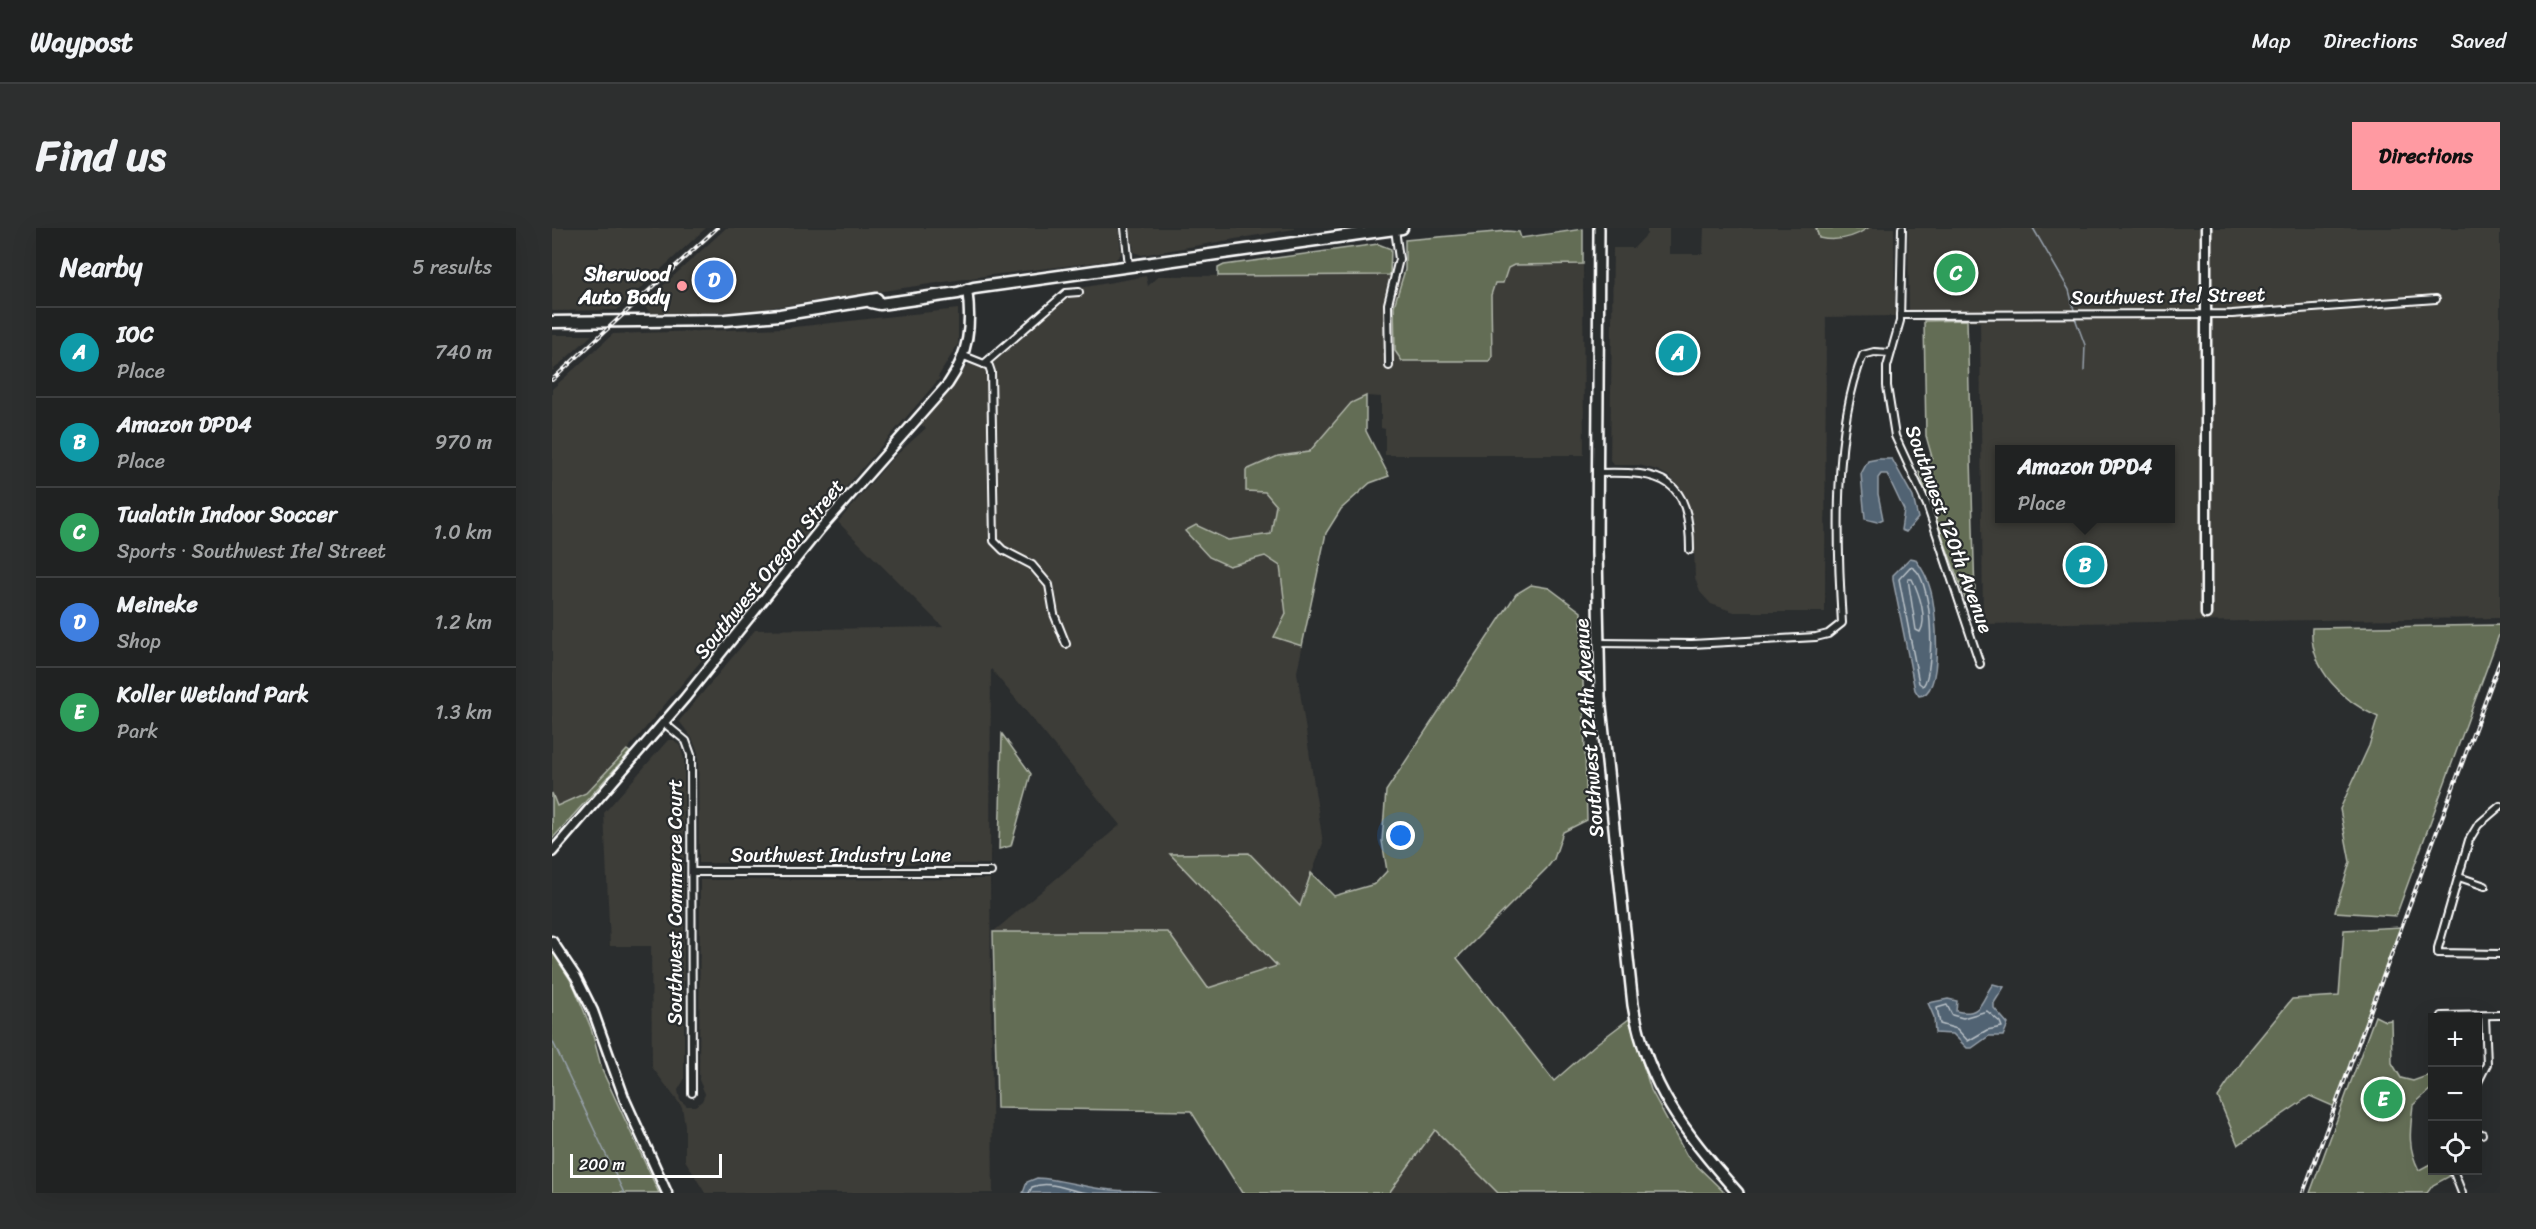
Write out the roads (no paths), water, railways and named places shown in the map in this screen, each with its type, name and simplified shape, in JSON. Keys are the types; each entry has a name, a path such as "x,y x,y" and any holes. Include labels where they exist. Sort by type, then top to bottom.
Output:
{"highway":[{"path":"552,322 724,320 871,302 880,304 958,293 966,289 1397,228"}],"main road":[{"name":"Southwest 124th Avenue","path":"1599,228 1598,643 1606,760 1633,1005 1641,1041 1661,1092 1677,1121 1738,1193"},
{"path":"2206,228 2206,614"},
{"name":"Southwest Oregon Street","path":"552,852 664,723 815,536 948,384 964,356 970,322 966,289"},
{"path":"552,941 572,970 593,1011 625,1100 667,1193"}],"street":[{"path":"1125,228 1129,266"},
{"path":"1389,366 1388,304 1399,259 1397,228"},
{"name":"Southwest 120th Avenue","path":"1902,228 1900,315 1887,367 1887,386 1895,436 1927,506 1980,664"},
{"path":"984,364 1066,294 1079,292"},
{"name":"Southwest Itel Street","path":"1900,315 2206,314 2436,299"},
{"path":"1598,643 1692,644 1816,638 1838,627 1842,623 1839,554 1847,410 1855,375 1863,355 1874,352 1890,353"},
{"path":"964,356 989,366 991,372 994,542 1003,550 1032,565 1049,585 1054,614 1066,644"},
{"path":"1598,474 1645,474 1673,487 1686,507 1690,550"},
{"name":"Southwest Commerce Court","path":"664,723 686,741 690,748 692,1093"},
{"path":"2500,806 2478,825 2469,840 2438,953 2500,954"},
{"name":"Southwest Industry Lane","path":"692,872 991,872"},
{"path":"2459,877 2485,886"},
{"path":"2482,1074 2487,1064 2485,1016 2500,1015"},
{"path":"2455,1175 2462,1193"}],"water":[{"path":"1892,459 1913,497 1918,518 1906,532 1901,530 1904,510 1887,474 1881,474 1878,478 1878,494 1883,519 1877,522 1865,519 1861,474 1868,461"},
{"path":"1910,558 1918,562 1929,584 1936,630 1933,681 1927,692 1919,696 1915,690 1893,580 1893,575"},
{"path":"1993,984 2004,987 1994,1003 1994,1008 2008,1024 2003,1036 1989,1036 1972,1048 1967,1048 1953,1034 1935,1033 1934,1017 1928,1003 1948,999 1957,1001 1956,1011 1972,1012 1980,1005"},
{"path":"1037,1178 1118,1191 1160,1193 1023,1193 1027,1182"}],"waterway":[{"path":"2033,228 2069,290 2074,310"},
{"path":"2075,318 2085,345 2084,371"},
{"path":"552,1040 624,1193"}],"railway":[{"path":"552,380 717,228"},
{"path":"2303,1193 2500,661"}],"place":[{"name":"Tualatin Indoor Soccer","path":"1956,273"},
{"name":"Meineke","path":"714,280"},
{"name":"Sherwood Auto Body","path":"682,286"},
{"name":"IOC","path":"1678,353"},
{"name":"Amazon DPD4","path":"2085,565"},
{"name":"Koller Wetland Park","path":"2383,1099"}]}
